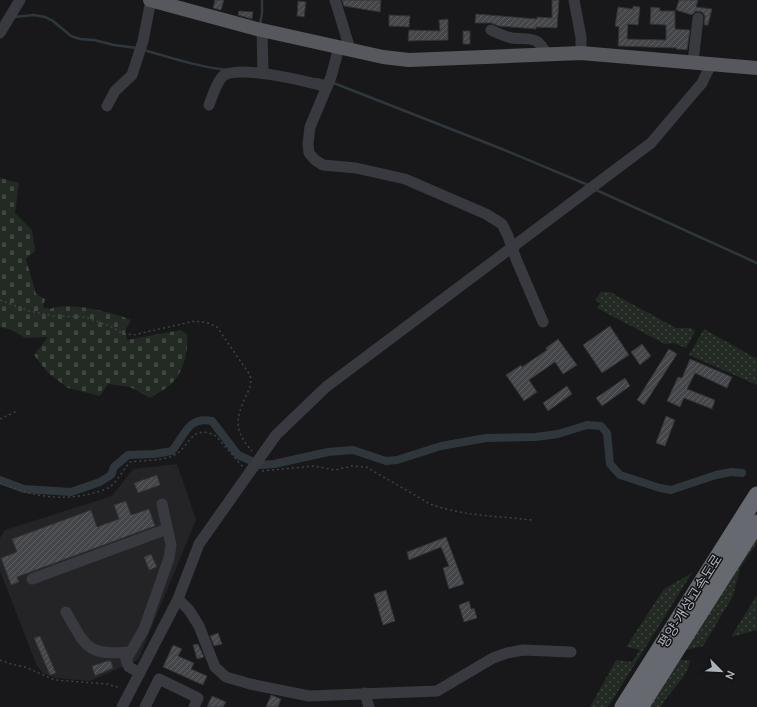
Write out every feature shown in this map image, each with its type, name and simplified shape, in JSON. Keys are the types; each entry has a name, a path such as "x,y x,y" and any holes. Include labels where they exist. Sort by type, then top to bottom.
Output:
{"highway":[{"name":"평양-개성고속도로","path":"623,707 757,495"},
{"name":"평양-개성고속도로","path":"640,707 757,523"}],"main road":[{"path":"151,0 260,30 383,57 409,60 581,53 757,68"}],"street":[{"path":"0,33 20,0"},
{"path":"107,106 115,91 132,75 143,41 151,0"},
{"path":"335,0 343,47 310,127 308,144 309,153 314,160 323,165 386,173 426,187 486,214 502,224 513,247 516,260 543,322"},
{"path":"574,0 581,37 581,53"},
{"path":"693,62 698,18"},
{"path":"260,30 263,72"},
{"path":"491,30 510,38 535,39 541,43 547,55"},
{"path":"122,707 178,599 199,544 276,435 326,387 513,247 588,193 651,143 702,83 711,64"},
{"path":"209,105 221,77 227,74 253,71 263,72 275,77 329,82"},
{"path":"140,673 130,667 126,660 144,629 169,558 170,545 162,504"},
{"path":"32,579 167,529"},
{"path":"178,599 189,610 199,626 215,668 226,677 250,684 309,696 437,691 493,658 507,653 523,650 571,652"},
{"path":"66,612 80,636 89,647 96,651 110,654 130,652"},
{"path":"145,707 159,680 198,698 194,707"},
{"path":"365,693 369,707"}],"path":[{"path":"0,300 29,311 53,316 85,317 110,326 122,333 133,335 195,322 208,323 217,328 250,375 252,382 241,405 239,423 240,438 254,466"},
{"path":"0,419 17,411"},
{"path":"0,483 25,493 53,498 69,498 84,495 106,489 113,484 130,462 171,457 179,452 192,437 200,432 210,433 216,436 235,459 254,466 314,466 335,470 359,466 366,467 430,504 441,508 457,512 532,520"},
{"path":"0,660 25,667 55,680 107,684 130,692"}],"shaded area":[{"path":"177,464 196,520 138,660 90,681 55,678 43,673 37,666 0,571 0,538 5,530 112,496 133,469"}],"green space":[{"path":"0,178 19,183 15,213 32,230 35,251 26,259 36,294 45,299 43,307 50,309 67,306 90,308 131,320 125,331 127,340 181,330 187,335 187,348 182,368 175,380 164,390 150,398 130,387 108,384 100,396 68,388 48,373 34,355 48,337 25,338 12,330 0,327"},
{"path":"601,292 610,292 676,328 691,328 695,331 686,348 674,343 665,344 597,308 600,303 595,300"},
{"path":"704,329 757,359 757,385 689,355"},
{"path":"757,537 757,543 740,568 733,596 703,646 686,650"},
{"path":"692,573 608,707 590,707 616,660 632,662 640,650 626,647 664,589"},
{"path":"757,595 757,630 731,637"},
{"path":"680,660 690,660 689,667 682,679 661,707 648,707"}],"building":[{"path":"215,0 224,0 221,10 213,8"},
{"path":"342,0 381,0 380,12 344,6"},
{"path":"552,0 559,0 557,28 536,27 536,29 499,26 491,23 475,23 476,14 537,19 537,17 552,18"},
{"path":"679,0 698,0 696,7 712,9 708,25 704,25 705,16 702,12 696,11 692,15 676,10"},
{"path":"298,1 306,2 304,17 297,16"},
{"path":"633,6 640,7 638,25 628,24 627,39 666,40 666,25 650,24 651,7 660,8 660,11 675,11 675,29 690,30 687,50 676,49 677,48 618,46 619,27 615,26 618,7 633,9"},
{"path":"239,11 253,12 252,19 238,15"},
{"path":"389,15 410,16 409,27 389,26"},
{"path":"448,19 448,40 408,41 409,30 440,31 439,20"},
{"path":"463,31 470,31 470,44 463,44"},
{"path":"610,326 629,355 602,373 583,345"},
{"path":"558,339 577,365 563,374 555,362 529,380 537,392 524,401 506,375 521,365 522,367 547,350 546,348"},
{"path":"642,344 651,356 640,365 631,352"},
{"path":"669,349 677,354 644,405 637,400"},
{"path":"690,359 732,377 727,388 695,373 687,389 715,400 712,409 684,398 680,407 667,401 678,377 682,378"},
{"path":"625,378 630,386 602,406 596,398"},
{"path":"567,386 572,394 548,411 543,403"},
{"path":"666,416 675,420 665,446 656,443"},
{"path":"157,475 160,485 138,493 134,483"},
{"path":"126,501 131,515 149,509 155,526 17,577 19,582 11,585 1,558 17,552 12,539 91,510 97,527 119,519 114,505"},
{"path":"446,537 464,584 449,589 443,568 449,566 441,547 409,560 407,552"},
{"path":"151,554 157,567 149,570 144,557"},
{"path":"386,590 395,621 383,625 374,594"},
{"path":"469,601 471,609 474,608 477,618 464,622 459,605"},
{"path":"218,633 222,644 214,646 210,636"},
{"path":"40,636 56,673 50,675 34,638"},
{"path":"198,644 204,657 197,659 193,645"},
{"path":"173,645 182,649 178,656 194,663 191,669 207,676 203,685 163,667"},
{"path":"111,661 113,668 95,676 92,666"},
{"path":"271,695 281,699 278,707 266,707"},
{"path":"212,696 226,702 223,707 207,707"}],"waterway":[{"path":"260,25 262,0"},
{"path":"14,17 34,15 45,17 53,21 71,36 80,39 137,48"},
{"path":"144,50 175,59 217,69 228,70"},
{"path":"316,79 326,81"},
{"path":"331,82 502,149 588,185"},
{"path":"594,189 757,263"},
{"path":"0,480 24,489 71,492 100,482 111,475 114,467 128,455 154,454 172,451 192,424 197,421 204,420 212,421 238,455 261,465 274,464 328,452 353,450 386,461 397,460 441,446 486,438 535,437 558,434 587,425 601,426 607,433 610,464 620,475 660,488 671,490 716,475 731,472 742,473"}]}
